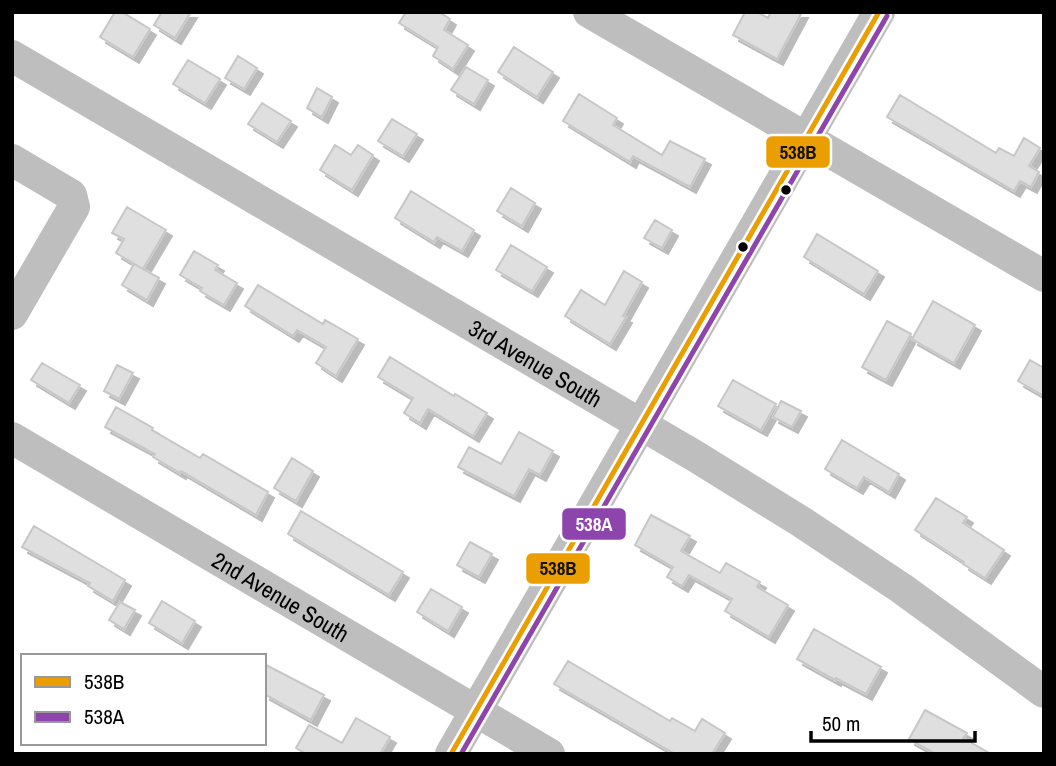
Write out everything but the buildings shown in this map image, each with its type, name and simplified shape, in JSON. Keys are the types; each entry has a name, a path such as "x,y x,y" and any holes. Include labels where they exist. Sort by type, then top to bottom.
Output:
{"street":[{"path":"589,12 1044,276"},
{"path":"451,754 879,12"},
{"name":"3rd Avenue South","path":"12,56 695,456 901,588 1044,692"},
{"path":"12,314 74,207 71,195 17,174"},
{"name":"2nd Avenue South","path":"12,438 549,754"}],"transit line":[{"name":"538B","path":"451,754 879,12"},
{"name":"538A","path":"461,754 887,16"}]}
